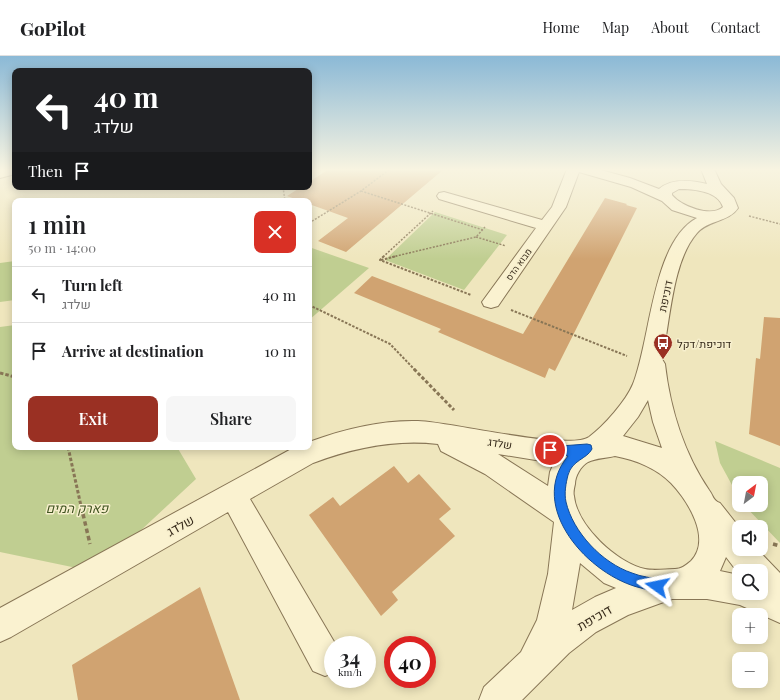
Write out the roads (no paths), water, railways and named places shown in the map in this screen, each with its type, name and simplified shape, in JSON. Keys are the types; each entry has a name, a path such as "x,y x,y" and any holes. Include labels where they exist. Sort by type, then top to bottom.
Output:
{"street":[{"path":"453,199 545,226"},
{"name":"מבוא הדס","path":"491,302 562,199"},
{"path":"665,199 688,212 698,214 724,213 731,205 726,199"},
{"name":"דוכיפת","path":"530,667 547,636 558,606 566,563 566,518 559,492 563,473 572,458 591,447 614,430 630,412 645,384 652,359 667,281 682,240 682,223 670,202"},
{"name":"דוכיפת","path":"682,240 695,226 724,213"},
{"name":"דוכיפת","path":"652,359 663,421 675,452 700,498"},
{"name":"שלדג","path":"366,436 414,432 436,433 563,452 591,447 615,445 648,453 680,474 700,498"},
{"name":"שלדג","path":"0,626 304,456 337,442 366,436 393,433 418,435 442,440 490,462 566,518"},
{"path":"234,495 324,657"},
{"path":"700,498 750,564"},
{"path":"674,584 699,574 711,557 714,536 712,525 700,498"},
{"path":"566,518 582,545 603,565 630,579 657,586 674,584 708,584 732,589"},
{"path":"768,583 780,596"},
{"name":"דוכיפת","path":"497,700 558,641 590,617 628,598 674,584"},
{"path":"764,600 780,607"}],"place":[{"name":"דוכיפת/דקל","path":"663,360"}],"park label":[{"name":"פארק המים","path":"77,507"}]}
